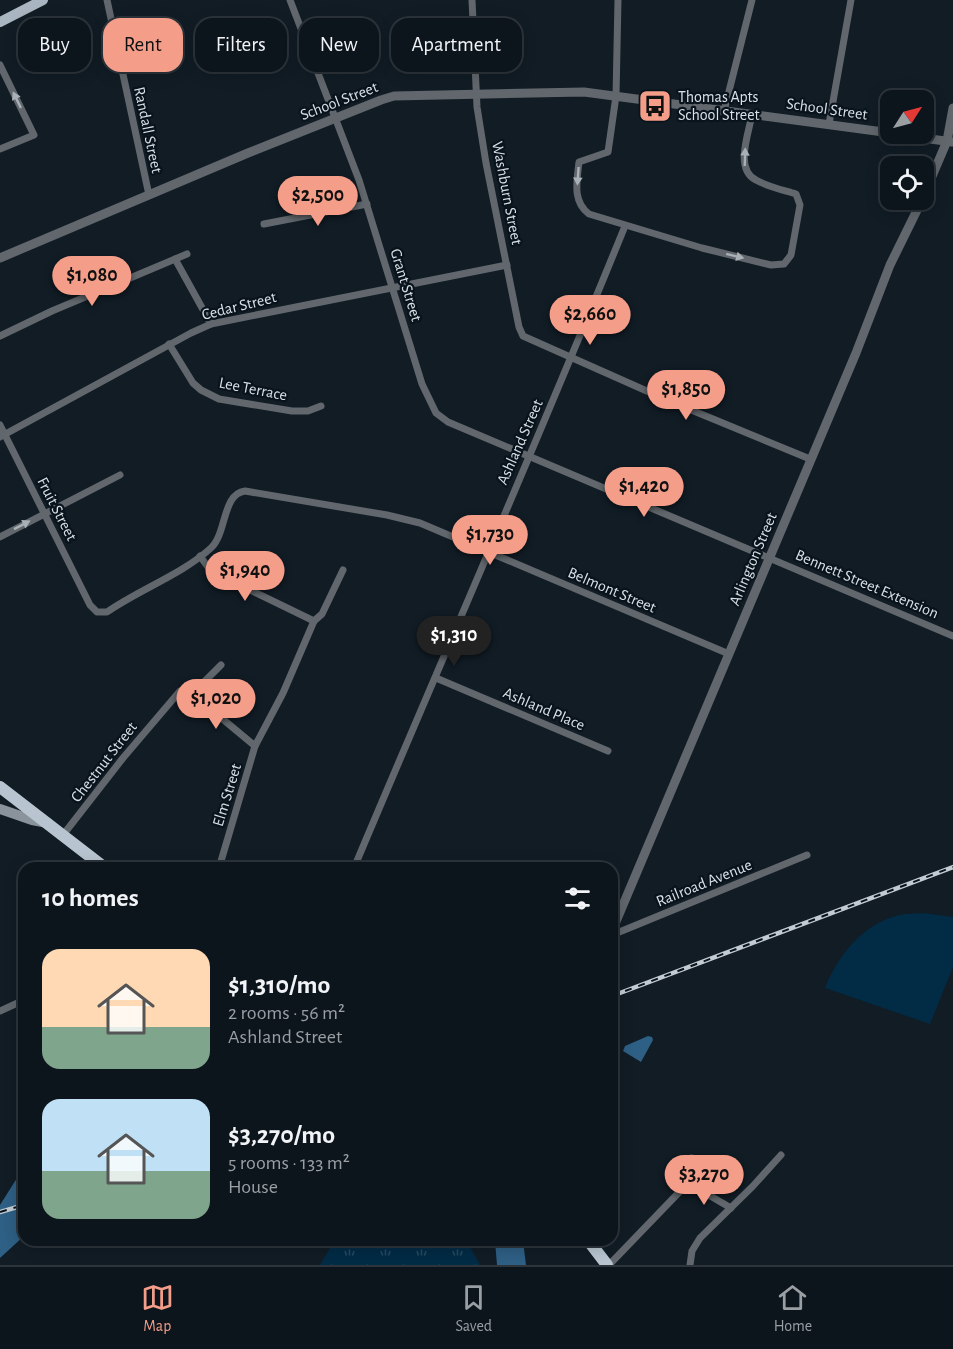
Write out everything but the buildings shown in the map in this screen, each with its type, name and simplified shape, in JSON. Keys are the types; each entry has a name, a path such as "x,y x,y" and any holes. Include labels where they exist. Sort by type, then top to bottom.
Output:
{"highway":[{"path":"0,787 97,862"},
{"path":"593,1246 608,1265"}],"main road":[{"path":"0,22 43,0"},
{"path":"0,809 48,823"}],"street":[{"name":"Randall Street","path":"107,0 149,195"},
{"name":"Grant Street","path":"290,0 356,173 422,384 436,413 448,422 770,557"},
{"name":"Washburn Street","path":"472,0 476,94 485,157 522,334 528,339 572,358"},
{"path":"618,0 616,96 608,152 579,162 576,193 580,207 589,214 625,226 771,265 784,264 791,255 800,205 799,198 796,194 758,181 747,173 744,158 752,114"},
{"path":"723,111 752,0"},
{"path":"829,124 850,0"},
{"path":"0,65 34,135 0,149"},
{"name":"School Street","path":"0,258 391,97 578,91 880,131"},
{"path":"934,174 950,141 953,108"},
{"name":"School Street","path":"934,139 950,141"},
{"path":"264,224 366,204"},
{"name":"Arlington Street","path":"618,919 856,353 890,265 917,210"},
{"name":"Ashland Street","path":"357,862 528,455 572,358 625,226"},
{"path":"0,336 52,311 187,254"},
{"path":"175,259 211,324"},
{"name":"Cedar Street","path":"2,435 169,344 211,324 507,265"},
{"name":"Lee Terrace","path":"169,344 193,383 219,399 292,411 308,411 321,406"},
{"path":"572,358 810,459"},
{"name":"Fruit Street","path":"0,425 2,435 90,605 98,612 107,612 200,556"},
{"path":"0,537 120,475"},
{"name":"Belmont Street","path":"200,556 214,544 232,498 241,492 253,492 387,515 420,524 729,654"},
{"path":"200,556 219,576 314,621"},
{"name":"Bennett Street Extension","path":"770,557 953,636"},
{"name":"Elm Street","path":"221,862 255,746 283,693 314,621 322,614 343,570"},
{"path":"221,665 192,694 255,746"},
{"name":"Ashland Place","path":"436,678 608,751"},
{"name":"Chestnut Street","path":"63,835 176,694 184,690 192,694"},
{"name":"Railroad Avenue","path":"618,931 807,855"},
{"path":"0,1011 18,1004"},
{"path":"690,1265 695,1244 781,1155"},
{"path":"687,1174 688,1183"},
{"path":"688,1183 731,1208"},
{"path":"608,1265 688,1183"}],"green space":[{"path":"923,913 953,917 953,967 930,1024 825,988 837,964 853,942 863,933 886,919 902,914"},
{"path":"331,1246 470,1246 480,1265 320,1265"}],"shaded area":[{"path":"648,1036 653,1040 641,1062 623,1051 625,1046"},
{"path":"18,1176 18,1242 0,1258 0,1205"},
{"path":"495,1246 524,1246 526,1265 497,1265"}],"railway":[{"path":"618,994 953,867"},
{"path":"0,1212 18,1207"}],"place":[{"name":"Thomas Apts School Street","path":"655,106"}]}
